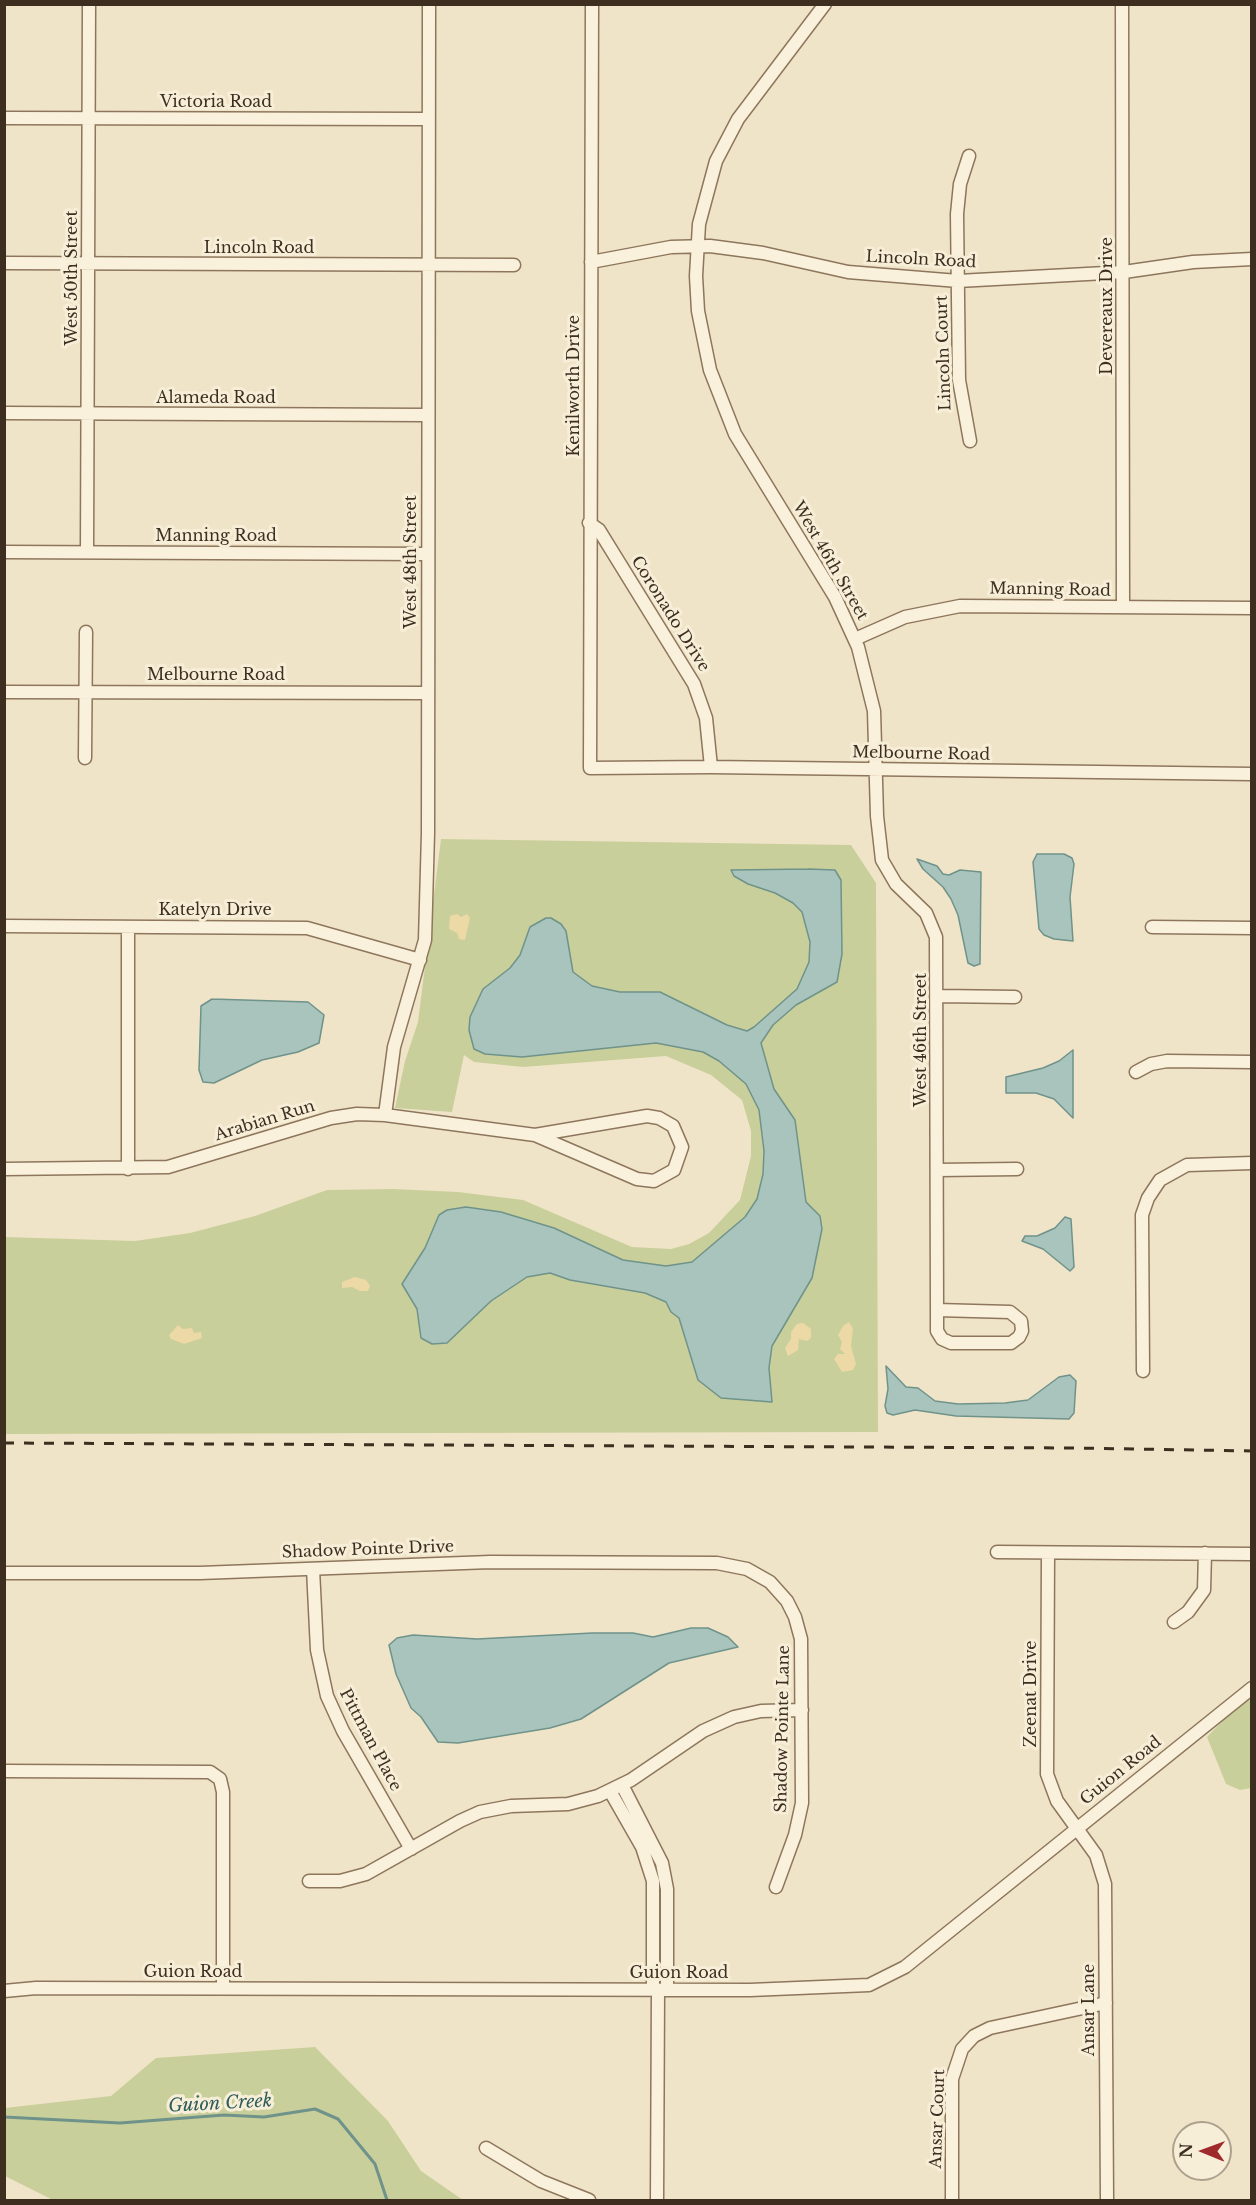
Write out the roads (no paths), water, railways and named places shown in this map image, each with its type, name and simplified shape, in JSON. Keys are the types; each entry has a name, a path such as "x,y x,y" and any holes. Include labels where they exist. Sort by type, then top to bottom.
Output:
{"street":[{"name":"West 50th Street","path":"87,552 89,4"},
{"name":"West 48th Street","path":"385,1115 394,1047 425,940 428,839 429,4"},
{"name":"Kenilworth Drive","path":"590,768 592,4"},
{"name":"West 46th Street","path":"825,4 729,134 706,190 697,246 698,311 716,390 735,434 830,589 855,639 874,711 878,833 882,860 896,884 919,905 932,922 937,945 938,996 937,1170 937,1310 937,1331 942,1339 951,1343 1011,1343 1019,1338 1022,1331 1021,1321 1010,1312 937,1310"},
{"name":"Devereaux Drive","path":"1122,4 1123,607"},
{"name":"Victoria Road","path":"4,117 428,119"},
{"name":"Lincoln Court","path":"969,156 957,201 959,380 969,441"},
{"name":"Lincoln Road","path":"591,262 671,247 697,246 754,251 835,270 876,276 958,281 1124,272 1186,263 1251,259"},
{"name":"Lincoln Road","path":"4,263 514,265"},
{"name":"Alameda Road","path":"4,414 427,415"},
{"name":"Coronado Drive","path":"589,523 599,530 694,684 706,718 711,767"},
{"name":"Manning Road","path":"4,552 428,554"},
{"name":"Manning Road","path":"855,639 905,616 952,606 1251,608"},
{"path":"85,758 86,632"},
{"name":"Melbourne Road","path":"4,692 428,693"},
{"name":"Melbourne Road","path":"590,768 711,767 1251,774"},
{"name":"Katelyn Drive","path":"4,926 307,928 420,960"},
{"path":"128,927 128,1169"},
{"path":"1152,927 1251,928"},
{"path":"938,996 1015,997"},
{"path":"1136,1072 1151,1064 1167,1061 1251,1062"},
{"name":"Arabian Run","path":"4,1169 128,1169 181,1164 339,1116 385,1115 535,1135 642,1180 654,1181 669,1175 678,1164 682,1153 677,1131 669,1123 655,1117 535,1135"},
{"path":"1143,1371 1142,1215 1148,1198 1164,1178 1191,1164 1251,1163"},
{"path":"937,1170 1017,1169"},
{"path":"997,1552 1251,1554"},
{"name":"Zeenat Drive","path":"1048,1553 1047,1774 1053,1795 1076,1828"},
{"path":"1174,1622 1188,1612 1204,1590 1205,1553"},
{"name":"Shadow Pointe Drive","path":"4,1573 200,1573 481,1562 734,1565"},
{"name":"Shadow Pointe Lane","path":"734,1565 752,1571 770,1582 787,1601 795,1617 801,1639 801,1812 776,1887"},
{"name":"Pittman Place","path":"313,1569 317,1650 327,1696 343,1731 411,1849"},
{"name":"Guion Road","path":"4,1991 36,1988 659,1990 857,1986 883,1980 905,1967 1251,1688"},
{"path":"309,1881 336,1882 357,1877 480,1812 511,1806 568,1804 610,1791 691,1738 722,1722 760,1711 802,1710"},
{"path":"4,1771 210,1772 220,1779 223,1792 223,1988"},
{"path":"622,1785 653,1840 662,1863 668,1889 659,1990"},
{"path":"610,1791 642,1847 653,1881 659,1990 657,2200"},
{"name":"Ansar Lane","path":"1076,1828 1096,1855 1103,1872 1107,2200"},
{"name":"Ansar Court","path":"952,2200 952,2079 962,2049 974,2036 990,2028 1106,2003"},
{"path":"486,2148 541,2181 589,2200"}],"water":[{"path":"1037,854 1064,854 1072,858 1074,864 1070,897 1073,941 1054,939 1044,935 1039,929 1033,862"},
{"path":"917,859 937,866 943,874 949,875 960,870 981,872 980,964 974,966 968,963 958,915 951,899 943,887 923,869"},
{"path":"731,870 835,870 841,880 842,954 837,982 796,1005 773,1025 761,1043 774,1089 795,1120 806,1202 820,1216 822,1229 812,1278 772,1346 769,1368 772,1402 721,1398 698,1380 679,1318 671,1312 666,1302 645,1293 570,1280 550,1273 527,1277 491,1301 447,1343 432,1344 421,1338 417,1309 402,1284 425,1248 439,1215 447,1210 466,1207 501,1212 554,1228 623,1260 666,1266 692,1262 745,1217 757,1199 763,1174 764,1151 759,1110 746,1084 719,1061 703,1052 656,1043 522,1057 485,1054 474,1049 469,1030 470,1017 483,989 510,968 520,955 530,927 546,918 551,918 561,924 566,931 573,972 592,986 620,992 660,992 727,1025 747,1031 797,989 809,962 810,942 802,912 793,903 775,893 748,884 734,876"},
{"path":"212,999 308,1002 324,1015 319,1043 298,1052 262,1060 214,1083 203,1082 199,1070 201,1006"},
{"path":"1073,1050 1073,1118 1054,1099 1036,1093 1006,1093 1006,1077 1043,1068 1059,1061"},
{"path":"1065,1217 1071,1219 1074,1267 1070,1271 1043,1249 1022,1241 1025,1236 1037,1236 1055,1228"},
{"path":"886,1366 906,1387 918,1388 935,1401 958,1404 1028,1400 1059,1377 1070,1375 1076,1381 1074,1413 1069,1419 956,1416 915,1410 893,1415 887,1413 885,1406 888,1389"},
{"path":"691,1628 708,1628 728,1637 738,1647 669,1663 581,1719 550,1728 458,1743 438,1742 421,1717 411,1708 396,1674 389,1645 397,1638 413,1635 477,1639 633,1633 653,1637"}],"waterway":[{"name":"Guion Creek","path":"4,2117 120,2123 224,2115 264,2117 315,2109 338,2119 375,2164 387,2200"}],"railway":[{"path":"4,1443 1075,1448 1252,1451"}]}
